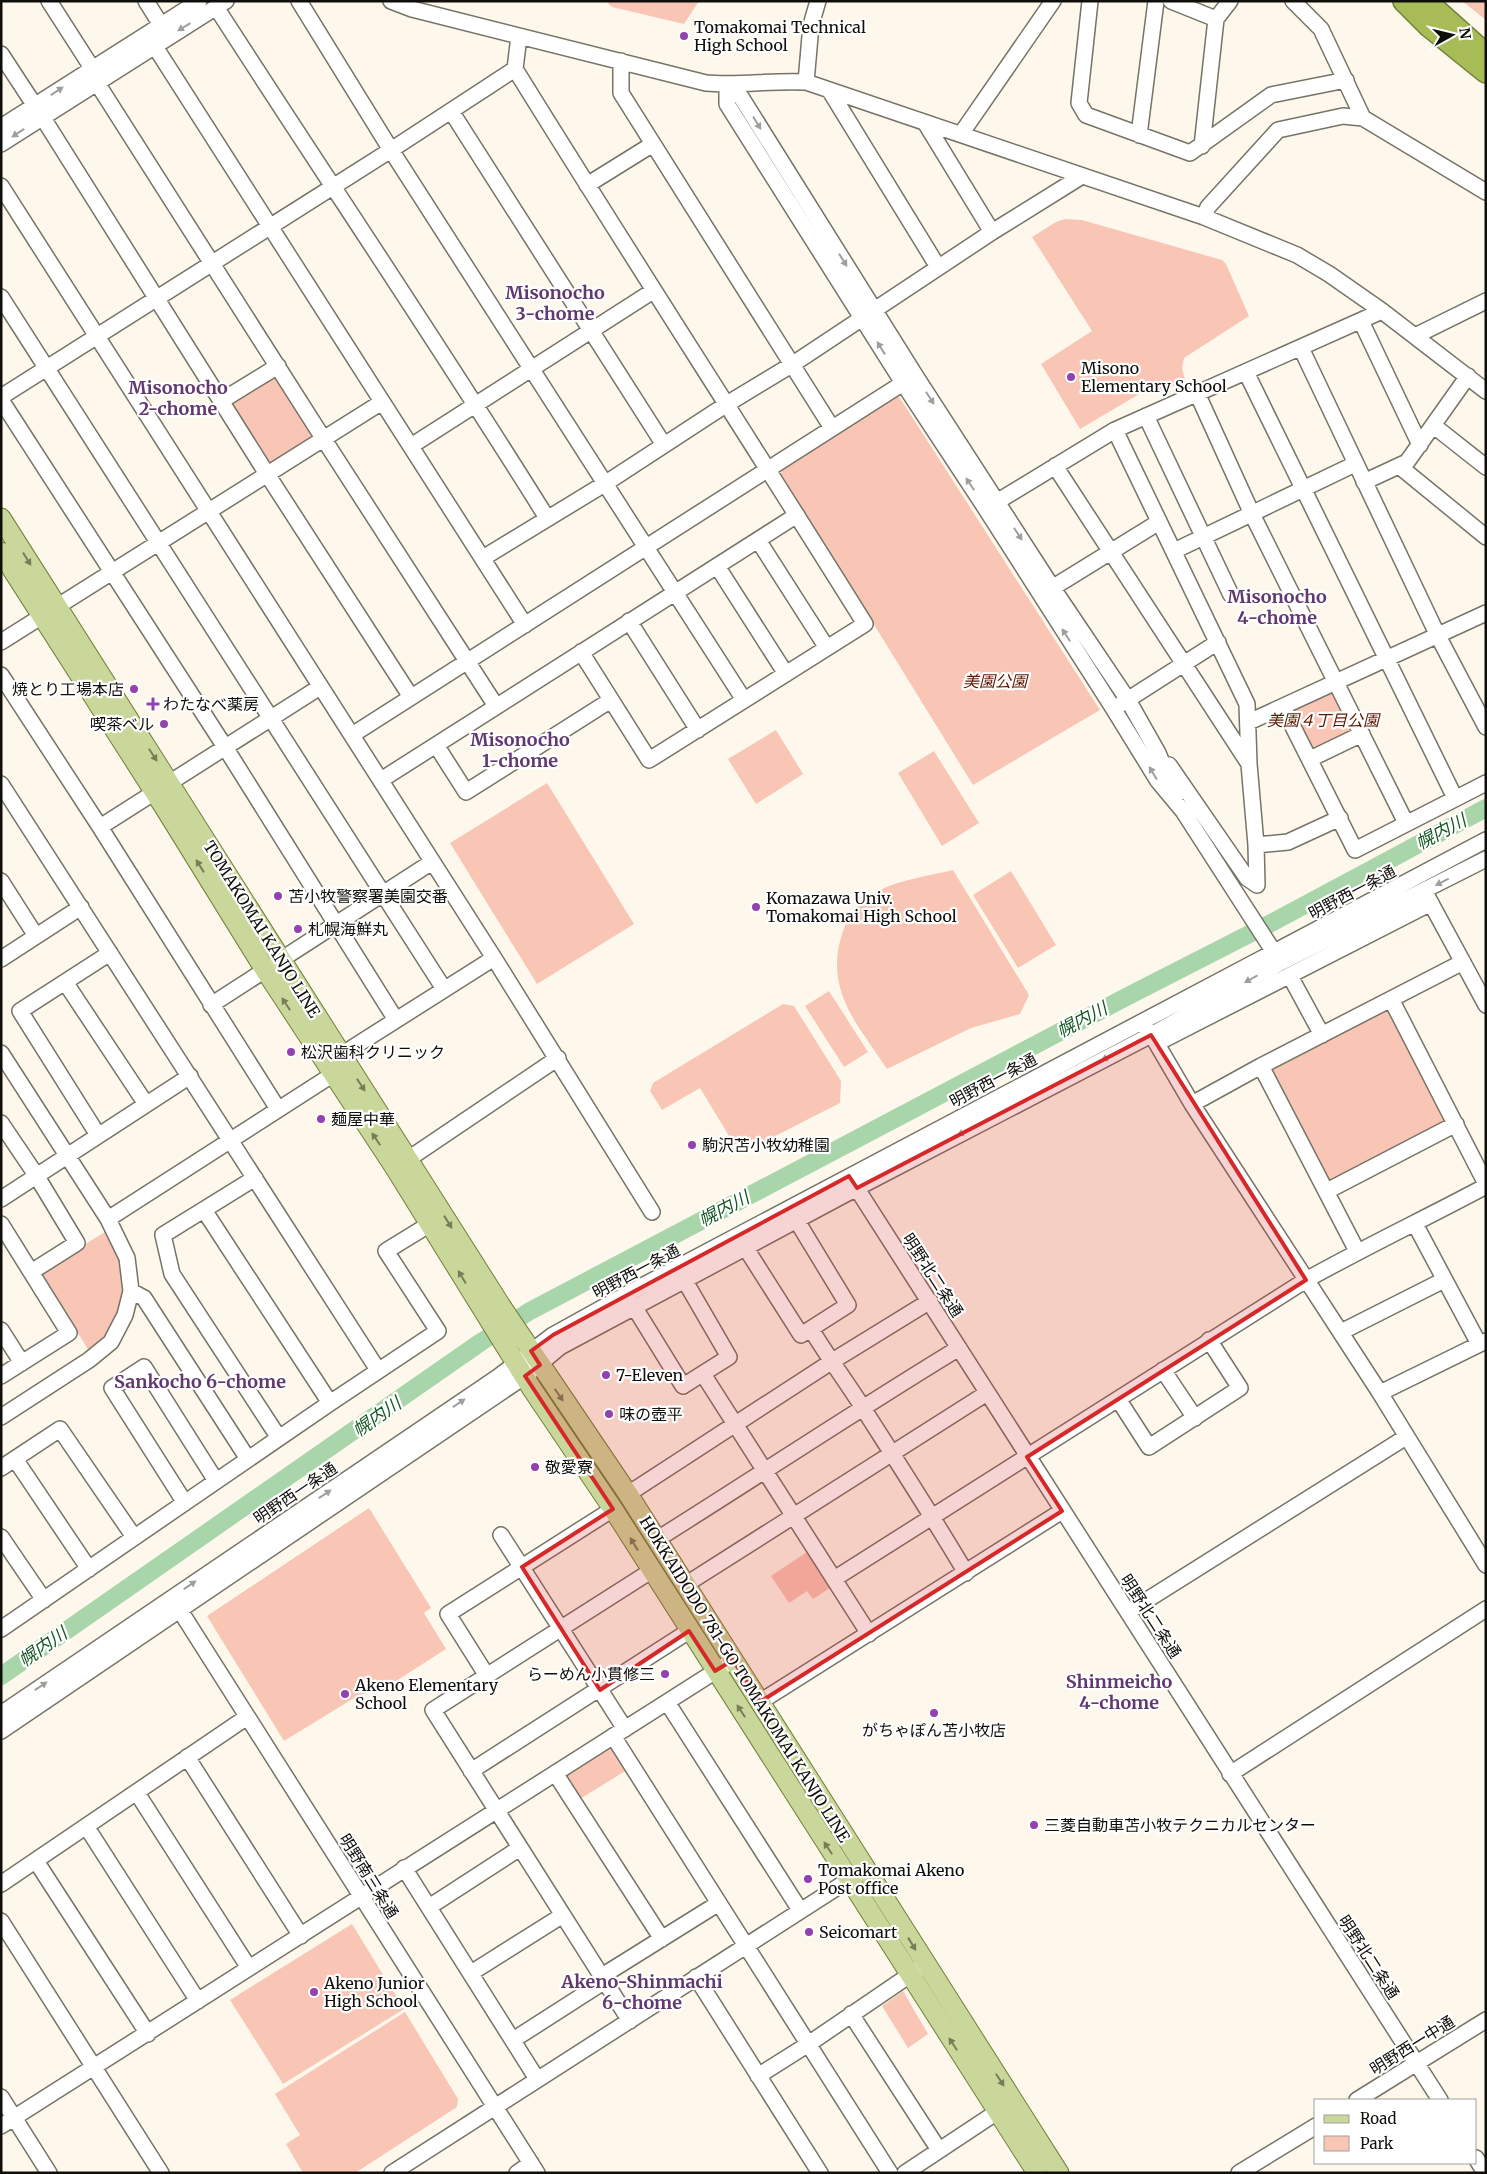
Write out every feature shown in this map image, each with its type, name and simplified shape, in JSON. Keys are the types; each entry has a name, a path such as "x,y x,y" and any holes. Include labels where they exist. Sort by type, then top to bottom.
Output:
{"highway":[{"path":"1404,1 1430,26 1486,72"},
{"path":"1426,1 1486,54"}],"main road":[{"name":"TOMAKOMAI KANJO LINE","path":"1,518 50,611 162,788 281,959 341,1055 401,1163 523,1357"},
{"name":"TOMAKOMAI KANJO LINE","path":"1,552 50,611"},
{"name":"TOMAKOMAI KANJO LINE","path":"162,788 265,970 332,1075 401,1163 430,1224 495,1314"},
{"name":"HOKKAIDODO 781-GO TOMAKOMAI KANJO LINE","path":"523,1357 628,1494 1059,2173"},
{"name":"HOKKAIDODO 781-GO TOMAKOMAI KANJO LINE","path":"523,1357 613,1509 689,1631 1036,2173"}],"street":[{"path":"49,1 92,68"},
{"path":"146,1 161,25"},
{"path":"1,144 92,68 199,1"},
{"path":"299,1 391,150 744,700"},
{"path":"391,1 412,9 706,83 726,85 778,81 806,82 1204,217 1297,255 1382,311 1486,391"},
{"path":"806,82 809,36 818,1"},
{"path":"961,134 1053,1"},
{"path":"1090,1 1079,103 1086,115 1190,153 1271,95 1346,80"},
{"path":"1139,135 1156,1"},
{"path":"1171,1 1216,19"},
{"path":"1202,146 1216,19 1230,1"},
{"path":"1293,1 1321,29 1363,118"},
{"path":"1,127 39,112 97,83 221,4 332,187 477,405 547,518"},
{"path":"519,36 515,69 653,291 727,404 865,624 649,760 581,652"},
{"path":"154,45 525,625"},
{"path":"1,54 267,474 411,697"},
{"path":"621,61 620,92 832,428"},
{"path":"396,1020 1,398 515,69"},
{"path":"97,83 496,706"},
{"path":"726,85 741,97 868,314 1046,591 1113,708 1158,781 1183,811 1275,953"},
{"path":"830,91 938,267"},
{"path":"451,111 664,445"},
{"path":"1204,217 1208,207 1278,130 1343,116 1363,118 1486,192"},
{"path":"926,124 992,232"},
{"path":"587,185 653,144"},
{"path":"483,558 606,483 727,404 793,364 938,267 1082,176"},
{"path":"1,186 558,1058 652,1212"},
{"path":"411,446 653,291"},
{"path":"1,297 160,543 382,895 444,989"},
{"path":"1415,336 1486,301"},
{"path":"992,505 1115,430 1382,311"},
{"path":"1361,320 1420,444"},
{"path":"1301,348 1438,636 1486,727"},
{"path":"221,401 278,366"},
{"path":"1246,372 1302,490 1455,798"},
{"path":"1364,482 1407,462 1468,376"},
{"path":"352,735 909,379"},
{"path":"1197,393 1252,514 1406,823"},
{"path":"1,642 382,402"},
{"path":"1146,416 1231,595"},
{"path":"1434,426 1486,467"},
{"path":"1115,430 1247,704 1257,885 1247,878 1177,774 1158,752"},
{"path":"1174,551 1203,535 1252,514 1355,464"},
{"path":"1055,466 1249,764"},
{"path":"1399,466 1486,537"},
{"path":"381,780 797,515"},
{"path":"1046,591 1159,522"},
{"path":"758,540 827,648"},
{"path":"717,566 786,674"},
{"path":"1046,591 1128,700 1158,752 1183,811"},
{"path":"1249,722 1486,613"},
{"path":"629,621 698,730"},
{"path":"1113,708 1128,700 1183,662 1218,642"},
{"path":"1,675 100,827 278,1109"},
{"path":"100,827 320,687"},
{"path":"436,745 466,792 611,700"},
{"path":"1283,706 1356,850 1486,783"},
{"path":"1310,759 1362,734"},
{"path":"1,784 232,1140 378,1370"},
{"path":"1256,845 1288,842 1340,818"},
{"name":"明野西一条通","path":"631,1301 853,1182 1150,1033 1275,953 1486,840"},
{"name":"明野西一条通","path":"1275,953 1428,897 1486,859"},
{"path":"211,1005 432,862"},
{"path":"1416,877 1486,1005"},
{"path":"1,881 36,936"},
{"path":"1428,897 1290,976 1150,1033 1192,1104 1380,1393 1486,1565"},
{"path":"1,959 81,908"},
{"path":"98,1135 20,1011 110,953"},
{"path":"341,1055 494,958"},
{"path":"1192,1104 1463,962"},
{"path":"1290,976 1322,1035"},
{"path":"65,982 146,1104"},
{"path":"834,1579 1306,1280 1486,1185 1391,999"},
{"path":"1,1053 108,1220 127,1258 131,1291 125,1315 111,1342 89,1360 1,1417"},
{"path":"401,1163 558,1058"},
{"path":"1262,1066 1357,1252"},
{"path":"108,1220 332,1075"},
{"path":"1,1199 190,1076"},
{"path":"1,1123 36,1175 77,1242 30,1272"},
{"path":"1327,1191 1456,1124"},
{"path":"255,1178 163,1235 172,1274 279,1438"},
{"name":"明野西一条通","path":"1,1731 175,1604 553,1335 631,1301 685,1281 742,1242 797,1221 853,1182"},
{"name":"明野北二条通","path":"853,1182 1027,1457 1439,2099"},
{"path":"204,1210 330,1403"},
{"path":"742,1242 801,1335 848,1306 797,1221"},
{"path":"1,1224 69,1333 1,1376"},
{"path":"1,1629 378,1370 438,1331 386,1251 430,1224"},
{"path":"1380,1393 1482,1342 1444,1280 1415,1224"},
{"path":"1341,1332 1444,1280"},
{"path":"631,1301 683,1386 729,1357 685,1281"},
{"path":"131,1291 144,1298 248,1459"},
{"path":"628,1494 831,1362 930,1301"},
{"path":"811,1329 933,1516 966,1573"},
{"path":"1,1330 22,1363"},
{"path":"1118,1399 1149,1447 1194,1418 1240,1388 1209,1340"},
{"path":"656,1540 765,1472 862,1406 959,1348"},
{"path":"185,1503 112,1388 144,1367 216,1481"},
{"path":"1163,1370 1194,1418"},
{"path":"703,1374 869,1634"},
{"path":"685,1586 792,1515 987,1393"},
{"path":"1,1468 60,1429 134,1537"},
{"path":"1128,1612 1406,1437"},
{"path":"15,1459 89,1569"},
{"path":"487,1676 448,1614 613,1509"},
{"path":"760,1702 1062,1511"},
{"path":"501,1535 600,1690 619,1732 718,1902 890,2173"},
{"path":"1,1537 44,1600"},
{"path":"630,2021 433,1710 652,1571"},
{"name":"明野西一条通","path":"1,1714 175,1604"},
{"name":"明野南三条通","path":"175,1604 534,2168"},
{"path":"1230,1774 1486,1609"},
{"path":"471,1771 600,1690 689,1631"},
{"path":"8,2122 733,1660"},
{"path":"667,1702 800,1910"},
{"path":"1,1884 247,1717"},
{"path":"187,1757 301,1936"},
{"path":"554,1773 662,1939"},
{"path":"137,1793 249,1968"},
{"path":"86,1826 198,2001"},
{"path":"429,1907 520,1848"},
{"path":"36,1861 148,2034"},
{"path":"404,1868 537,2078"},
{"path":"392,2173 537,2078 630,2021 865,1869"},
{"path":"513,2040 718,1902"},
{"path":"471,1973 563,1915"},
{"path":"1,1921 161,2173"},
{"path":"758,2076 807,2045 925,1964"},
{"path":"696,1977 820,2173"},
{"path":"851,2014 939,2150"},
{"name":"明野西一中通","path":"1359,2099 1486,2020"},
{"path":"1,2097 8,2122 49,2173"},
{"path":"905,2173 998,2112"},
{"path":"1240,2173 1314,2127"},
{"path":"1477,2160 1485,2173"},
{"path":"517,2173 534,2168"}],"highlighted area":[{"path":"1151,1035 1306,1280 1027,1457 1062,1511 760,1702 733,1660 715,1671 689,1631 600,1690 522,1567 613,1509 525,1376 540,1365 531,1351 553,1335 849,1176 857,1188"}],"green space":[{"path":"606,1 699,1 684,24 612,7"},
{"path":"1462,1 1486,1 1486,20"},
{"path":"1065,219 1082,220 1222,260 1226,264 1249,316 1184,358 1182,368 1185,380 1157,394 1153,386 1080,429 1041,364 1092,331 1032,237 1056,222"},
{"path":"278,366 323,438 267,474 221,401"},
{"name":"美園公園","path":"898,395 1100,710 973,785 781,474 782,470"},
{"name":"美園４丁目公園","path":"1337,682 1362,734 1310,759 1283,707"},
{"path":"776,730 803,774 756,804 728,759"},
{"path":"934,751 979,823 942,846 898,773"},
{"path":"547,783 634,924 537,984 450,843"},
{"path":"953,870 1029,995 1020,1014 971,1028 887,1069 855,1021 846,1005 840,988 837,971 838,952 843,931 857,907 874,893 897,883"},
{"path":"1011,871 1056,945 1018,968 973,895"},
{"path":"829,991 868,1052 844,1067 805,1006"},
{"path":"783,1004 794,1006 841,1081 840,1103 740,1154 700,1088 662,1110 650,1091 653,1083"},
{"path":"1390,1008 1446,1117 1446,1124 1333,1182 1328,1181 1269,1072 1272,1067"},
{"path":"105,1232 121,1260 125,1289 120,1311 104,1339 89,1351 40,1272"},
{"path":"369,1508 431,1608 424,1613 446,1649 382,1690 359,1695 284,1741 207,1616"},
{"path":"810,1550 833,1586 813,1599 807,1591 789,1603 771,1576"},
{"path":"613,1747 627,1770 580,1799 566,1776"},
{"path":"352,1924 404,2009 283,2084 230,2000"},
{"path":"903,1991 928,2034 908,2048 882,2006"},
{"path":"405,2012 458,2099 457,2107 355,2173 303,2173 286,2144 300,2135 275,2094"}],"waterway":[{"name":"幌内川","path":"1,1676 481,1342 530,1311 1130,995 1273,922 1486,808"}],"place":[{"name":"Tomakomai Technical High School","path":"684,36"},
{"name":"Misono Elementary School","path":"1071,377"},
{"name":"焼とり工場本店","path":"134,689"},
{"name":"わたなべ薬房","path":"153,704"},
{"name":"喫茶ベル","path":"164,724"},
{"name":"苫小牧警察署美園交番","path":"278,896"},
{"name":"Komazawa Univ. Tomakomai High School","path":"756,907"},
{"name":"札幌海鮮丸","path":"298,929"},
{"name":"松沢歯科クリニック","path":"291,1052"},
{"name":"麺屋中華","path":"321,1119"},
{"name":"駒沢苫小牧幼稚園","path":"692,1145"},
{"name":"7-Eleven","path":"606,1375"},
{"name":"味の壺平","path":"609,1414"},
{"name":"敬愛寮","path":"535,1467"},
{"name":"らーめん小貫修三","path":"665,1674"},
{"name":"Akeno Elementary School","path":"345,1694"},
{"name":"がちゃぽん苫小牧店","path":"934,1713"},
{"name":"三菱自動車苫小牧テクニカルセンター","path":"1034,1825"},
{"name":"Tomakomai Akeno Post office","path":"808,1879"},
{"name":"Seicomart","path":"809,1932"},
{"name":"Akeno Junior High School","path":"314,1992"}],"district":[{"name":"Misonocho 3-chome","path":"555,303"},
{"name":"Misonocho 2-chome","path":"178,398"},
{"name":"Misonocho 4-chome","path":"1277,607"},
{"name":"Misonocho 1-chome","path":"520,750"},
{"name":"Sankocho 6-chome","path":"200,1382"},
{"name":"Shinmeicho 4-chome","path":"1119,1692"},
{"name":"Akeno-Shinmachi 6-chome","path":"642,1992"}]}
